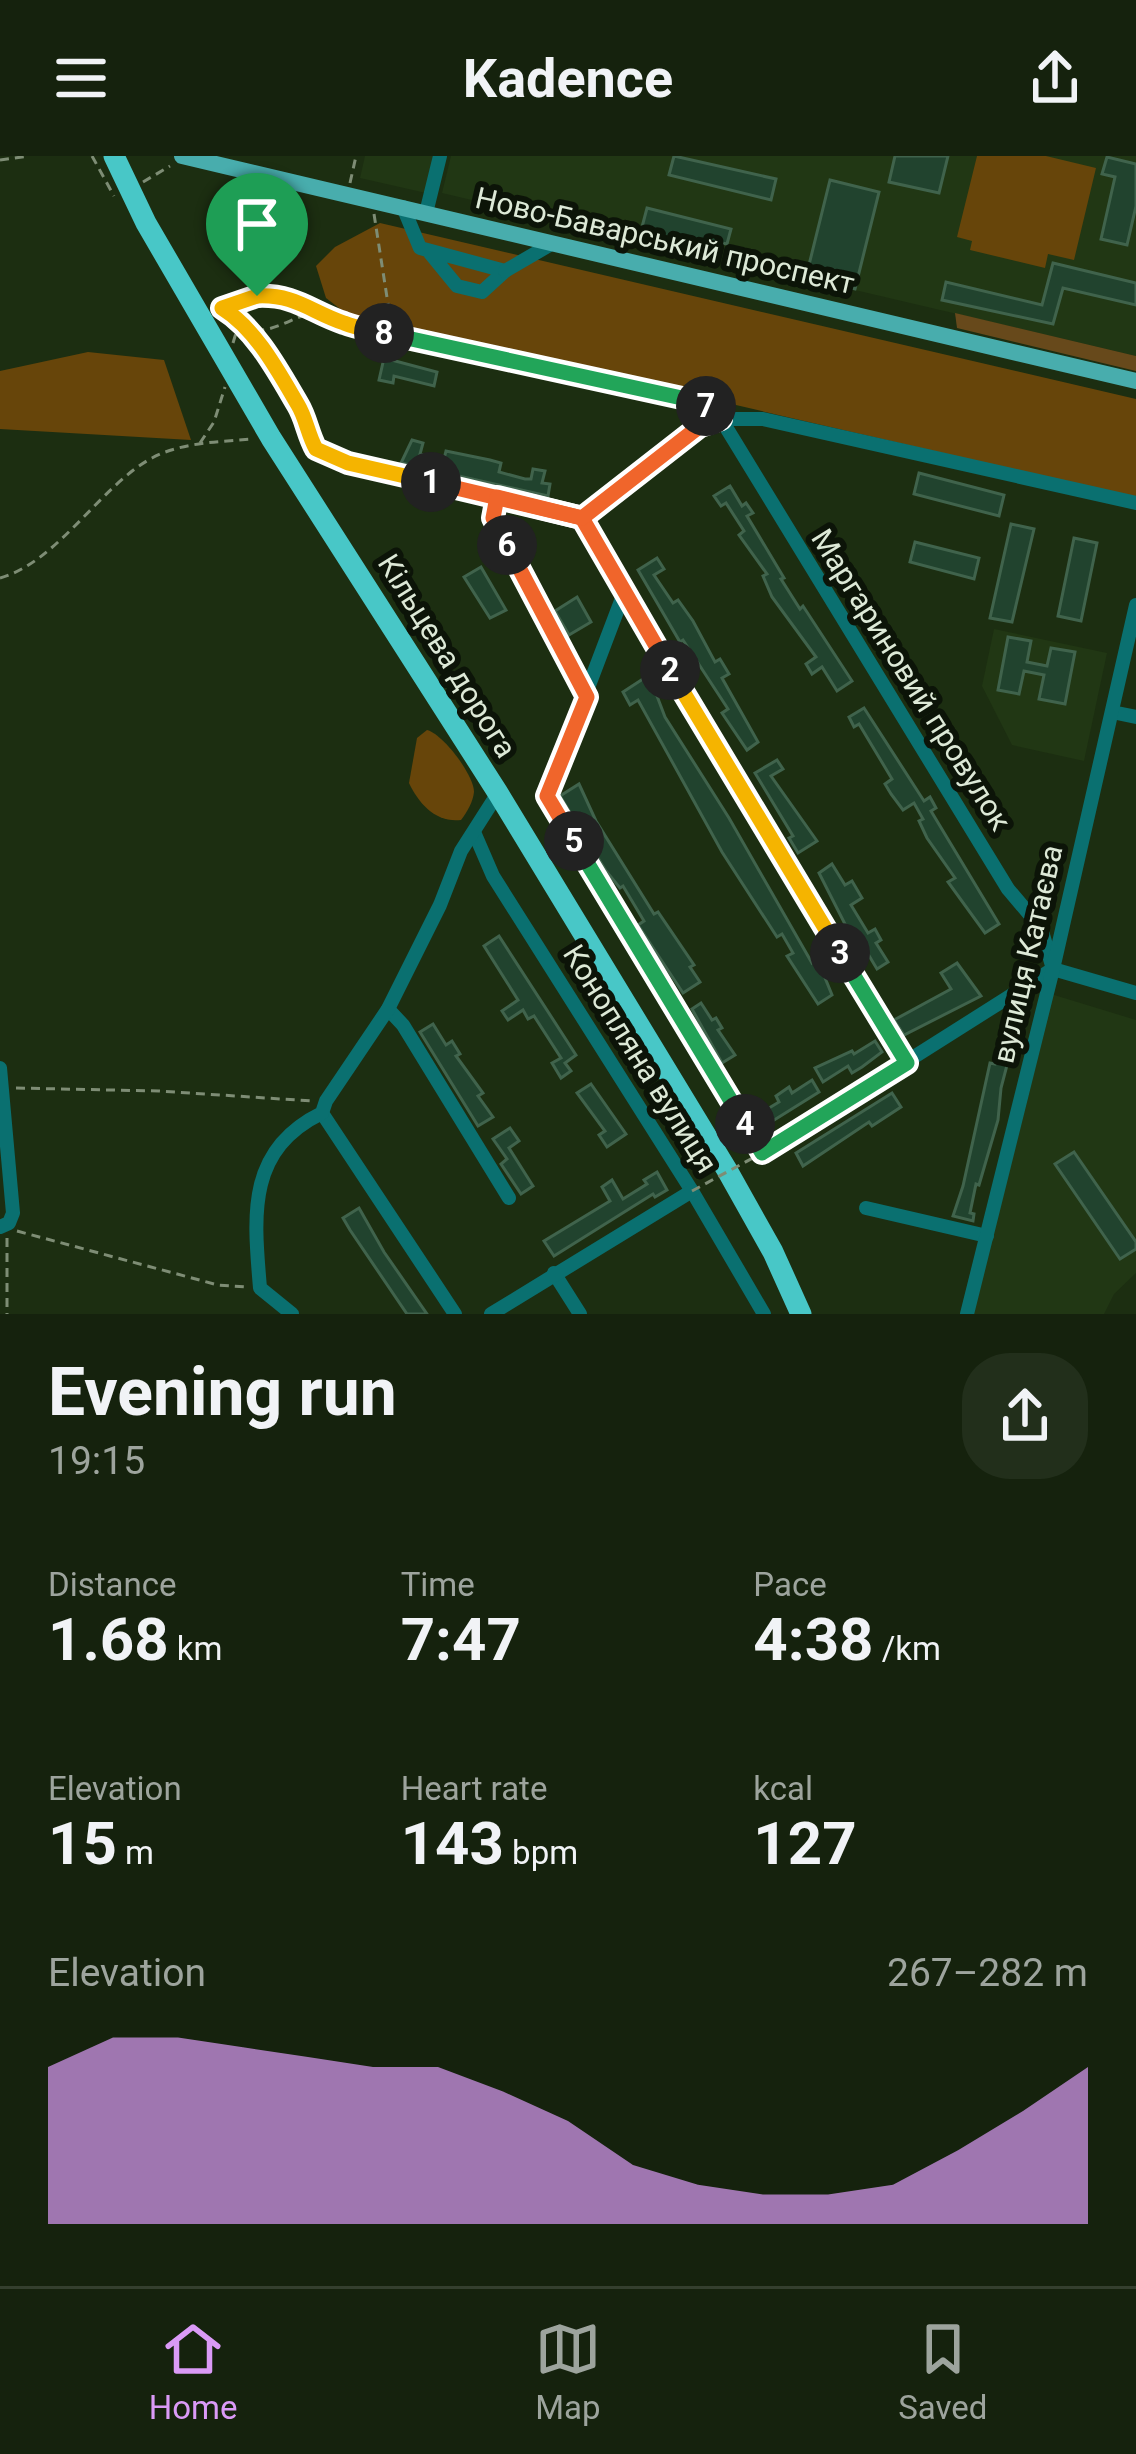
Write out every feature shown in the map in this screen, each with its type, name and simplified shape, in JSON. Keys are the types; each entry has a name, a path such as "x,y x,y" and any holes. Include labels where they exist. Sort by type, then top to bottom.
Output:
{"highway":[{"name":"Кільцева дорога","path":"114,156 146,223 271,438 498,793 727,1170 773,1252 800,1314"}],"main road":[{"name":"Ново-Баварський проспект","path":"182,156 1136,381"}],"street":[{"path":"426,213 440,156"},
{"path":"404,207 420,248 505,271"},
{"path":"430,253 457,286 482,292 505,271 554,243"},
{"path":"393,335 691,400 715,410 721,419"},
{"path":"582,518 700,426 721,419 764,419 1136,503"},
{"name":"Маргариновий провулок","path":"721,419 1008,889 1041,928 1053,969"},
{"path":"336,459 582,518 907,1063"},
{"path":"497,497 493,518 587,697"},
{"name":"Конопляна вулиця","path":"623,593 547,796 762,1153"},
{"name":"вулиця Катаєва","path":"967,1314 1131,646 1136,605"},
{"path":"1112,712 1136,717"},
{"path":"292,1314 260,1288 254,1213 265,1167 295,1126 324,1107 388,1009 440,904 460,851 498,793"},
{"name":"Конопляна вулиця","path":"474,832 493,876 764,1314"},
{"path":"762,1153 1053,969 1136,993"},
{"path":"388,1009 403,1025 509,1198"},
{"path":"0,1068 13,1213 2,1228"},
{"path":"324,1107 455,1314"},
{"path":"491,1314 692,1191"},
{"path":"866,1208 987,1236"},
{"path":"554,1273 580,1314"}],"path":[{"path":"0,160 29,156"},
{"path":"92,156 112,196 122,192"},
{"path":"347,194 356,156"},
{"path":"222,308 274,295 321,310 347,325 393,335 374,214"},
{"path":"195,301 222,308 249,329 301,408 316,449 336,459"},
{"path":"200,443 214,422 233,371 239,368 230,352 236,333 270,329 321,310"},
{"path":"0,578 28,566 148,459 200,443 271,438"},
{"path":"3,1088 159,1091 324,1107"},
{"path":"692,1191 762,1153"},
{"path":"7,1314 7,1228 218,1285 260,1288"}],"shaded area":[{"path":"365,156 435,156 426,193 360,178"},
{"path":"451,156 1136,156 1136,356 442,193"},
{"path":"977,156 1046,156 1096,168 1074,260 1048,254 1045,268 970,250 972,241 957,237"},
{"path":"380,223 1136,399 1136,498 348,315 326,298 316,266 335,247"},
{"path":"955,313 1136,356 1136,371 957,328"},
{"path":"88,352 164,360 191,440 0,429 0,371"},
{"path":"994,629 1107,653 1084,761 1012,745 982,686"},
{"path":"427,730 449,747 473,785 461,820 429,810 409,783 417,738"},
{"path":"1051,994 1136,1020 1136,1273 1114,1294 1104,1314 973,1314"}],"building":[{"path":"674,156 776,179 771,200 669,175"},
{"path":"895,156 948,156 939,193 889,182"},
{"path":"1107,157 1136,164 1136,206 1127,245 1101,239 1115,177 1102,174"},
{"path":"830,180 879,192 855,289 806,277"},
{"path":"647,208 731,229 727,244 717,242 715,249 657,235 658,231 642,227"},
{"path":"1053,263 1136,283 1136,305 1063,288 1053,324 942,300 946,282 1042,305"},
{"path":"384,358 437,372 434,386 394,376 393,383 379,380"},
{"path":"412,440 423,443 420,454 444,459 446,451 490,460 501,463 499,472 525,479 531,479 533,469 545,471 542,483 550,484 548,496 401,463"},
{"path":"919,473 1004,495 999,516 914,494"},
{"path":"730,486 742,506 746,503 753,513 747,516 781,579 852,681 837,691 822,667 812,674 806,664 816,657 772,597 763,576 767,574 739,535 744,531 726,503 721,506 714,496"},
{"path":"1011,524 1034,529 1012,622 990,618"},
{"path":"1074,538 1097,543 1081,621 1058,616"},
{"path":"915,542 979,558 974,579 910,562"},
{"path":"657,558 664,569 654,575 673,603 678,600 715,662 720,659 729,674 722,678 758,742 747,750 722,713 728,709 683,640 680,642 638,570"},
{"path":"481,567 506,610 490,618 464,577"},
{"path":"577,597 591,622 569,635 555,611"},
{"path":"1008,637 1031,641 1027,662 1047,666 1051,648 1075,652 1065,704 1039,699 1044,675 1024,671 1019,694 998,690"},
{"path":"649,675 665,717 812,963 823,973 832,995 818,1004 787,956 793,953 782,934 777,937 722,852 638,700 630,705 623,692"},
{"path":"864,708 924,801 930,797 936,808 931,811 999,924 985,933 948,882 955,878 927,838 914,803 903,810 885,784 892,779 859,724 854,727 849,717"},
{"path":"777,760 783,769 771,776 817,841 798,853 789,838 793,836 755,773"},
{"path":"579,784 596,821 654,914 658,912 694,965 690,967 700,982 683,993 638,925 644,921 623,886 606,871 560,796"},
{"path":"832,864 845,885 852,881 862,898 851,905 868,933 875,929 881,940 876,943 888,962 877,969 853,929 849,932 819,873"},
{"path":"499,936 576,1055 565,1063 571,1071 561,1078 552,1063 561,1058 534,1016 528,1019 523,1010 508,1020 502,1011 518,1000 484,946"},
{"path":"957,963 981,996 904,1035 894,1020 951,989 941,973"},
{"path":"701,1003 712,1020 716,1018 722,1028 718,1030 735,1055 722,1063 692,1009"},
{"path":"1018,1023 998,1120 976,1184 970,1213 973,1221 953,1216 990,1063 995,1064 1000,1035"},
{"path":"433,1024 446,1045 452,1041 460,1054 456,1056 483,1093 478,1096 493,1117 478,1126 420,1032"},
{"path":"875,1041 882,1052 852,1073 848,1066 823,1082 815,1068"},
{"path":"812,1080 819,1092 763,1127 756,1116 779,1102 776,1096 789,1087 792,1093"},
{"path":"591,1084 626,1134 607,1147 599,1135 605,1131 577,1093"},
{"path":"892,1093 901,1107 872,1126 869,1122 803,1166 796,1153"},
{"path":"510,1128 519,1141 509,1148 533,1186 521,1194 501,1164 507,1159 493,1139"},
{"path":"1074,1152 1136,1242 1136,1249 1120,1259 1055,1164"},
{"path":"657,1172 667,1190 653,1194 554,1256 544,1241 610,1201 602,1187 612,1180 623,1199"},
{"path":"359,1208 427,1314 407,1314 350,1230 343,1218"}],"route":[{"path":"257,296 222,308 249,329 301,408 316,449 348,463 497,497 582,518 907,1063 762,1153 547,796 587,697 493,518 497,497 582,518 700,426 721,419 715,410 691,400 347,325 304,302 257,296"}]}
